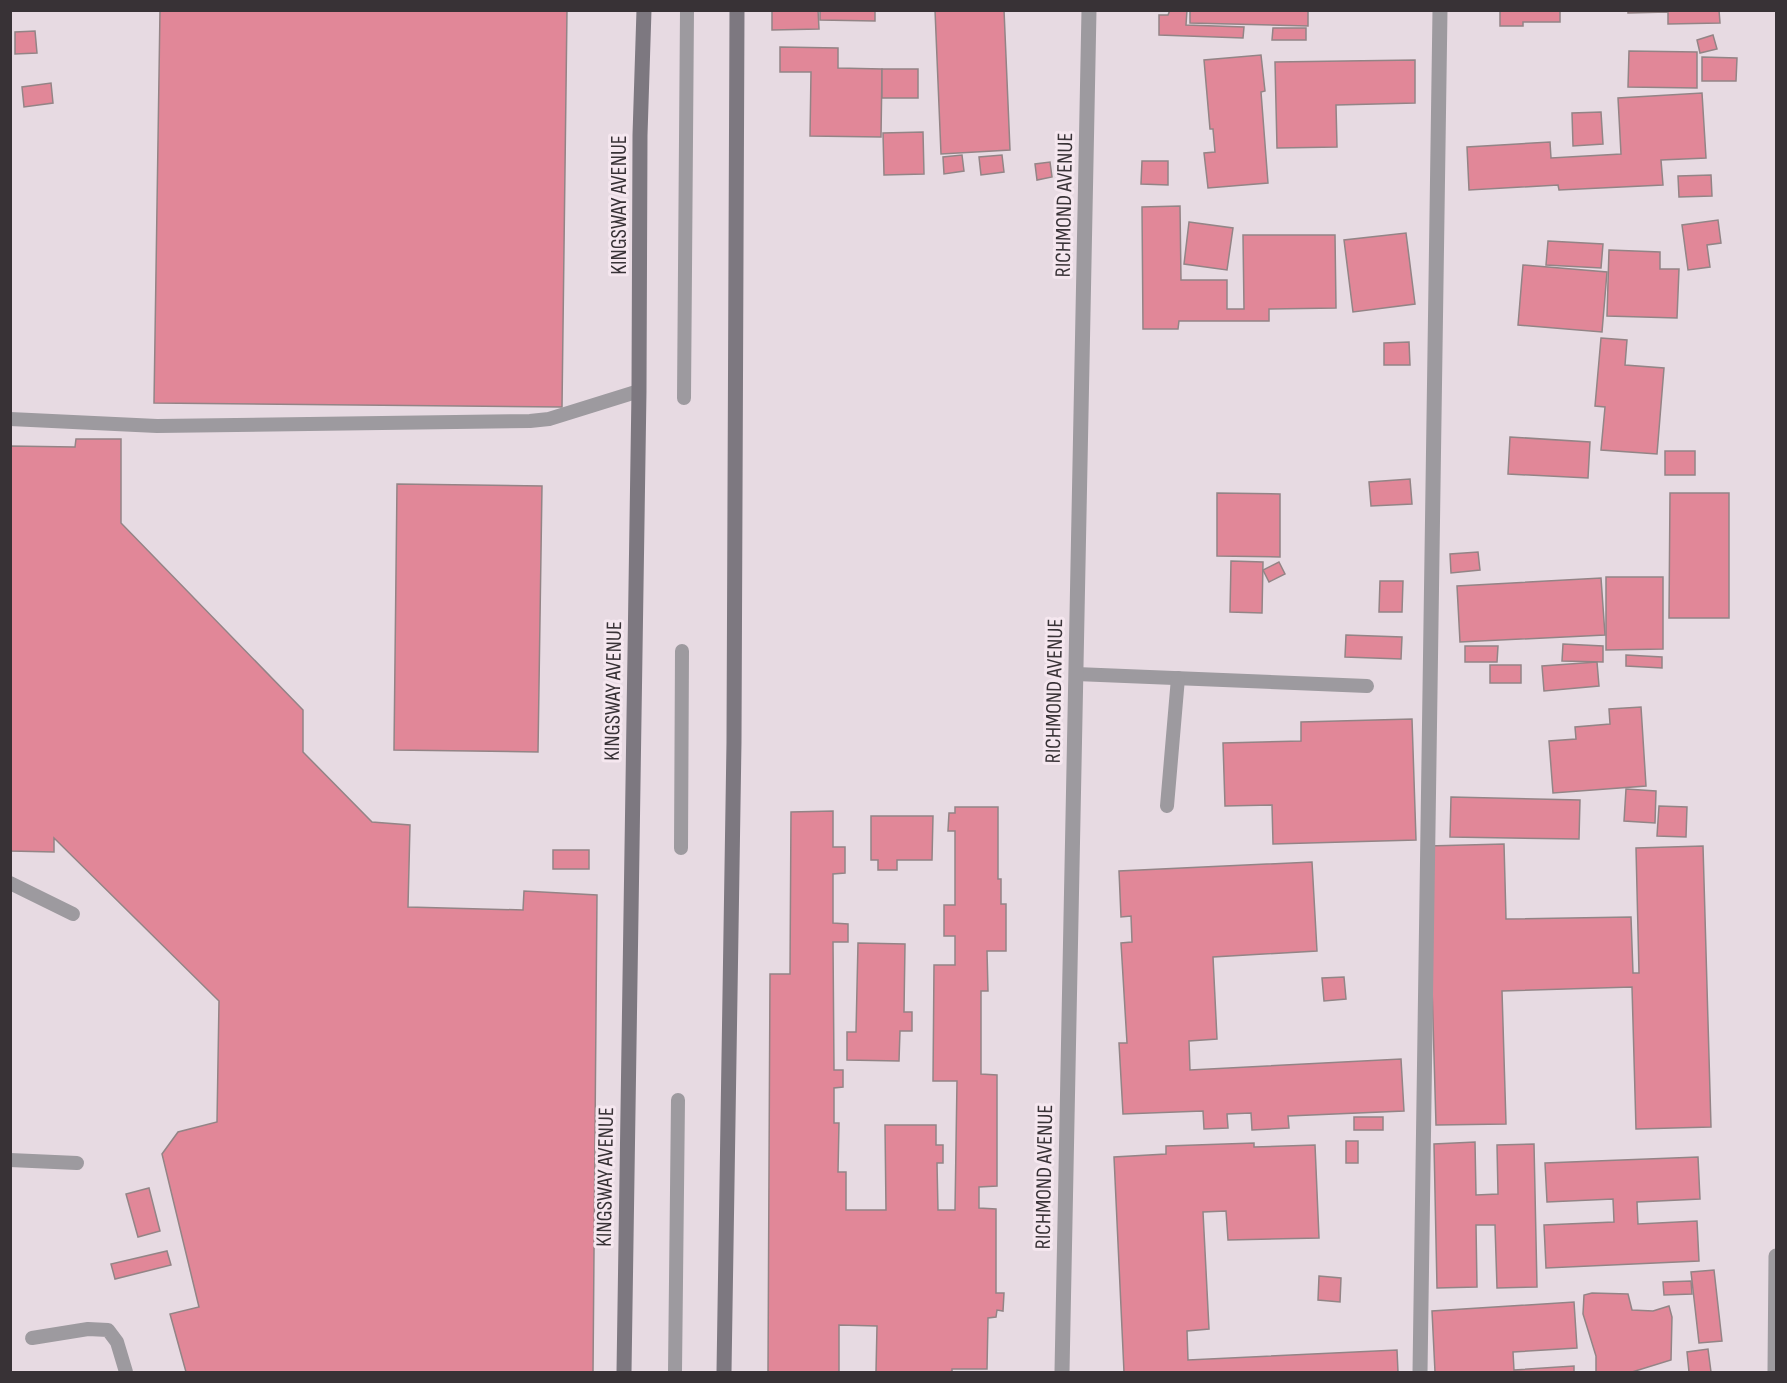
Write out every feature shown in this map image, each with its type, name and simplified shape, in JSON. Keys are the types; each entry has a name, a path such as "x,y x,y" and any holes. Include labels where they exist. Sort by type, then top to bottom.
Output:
{"main road":[{"name":"KINGSWAY AVENUE","path":"624,1372 639,391 640,135 644,10"},
{"path":"724,1372 734,742 737,10"}],"street":[{"name":"RICHMOND AVENUE","path":"1062,1372 1089,10"},
{"path":"1420,1372 1440,10"},
{"path":"1775,1372 1776,1256"}],"lane":[{"path":"684,398 687,10"},
{"path":"10,419 158,426 530,421 549,419 639,391"},
{"path":"681,848 682,651"},
{"path":"1076,674 1367,686"},
{"path":"1167,806 1178,678"},
{"path":"10,883 73,914"},
{"path":"675,1372 678,1100"},
{"path":"10,1160 78,1163"},
{"path":"32,1338 88,1329 108,1330 117,1342 126,1372"}],"building":[{"path":"160,10 567,10 562,407 154,403"},
{"path":"772,10 818,10 819,29 772,30"},
{"path":"820,10 875,10 875,21 820,20"},
{"path":"935,10 1004,10 1010,150 941,154"},
{"path":"1170,10 1187,10 1186,25 1244,27 1243,38 1159,35 1159,15 1168,15"},
{"path":"1190,10 1308,10 1308,26 1190,23"},
{"path":"1500,10 1560,10 1560,22 1523,22 1523,26 1500,26"},
{"path":"1628,10 1719,10 1720,23 1668,24 1668,12 1628,13"},
{"path":"1273,28 1306,28 1306,40 1272,40"},
{"path":"35,31 37,53 15,54 15,32"},
{"path":"1713,35 1717,49 1700,53 1697,40"},
{"path":"780,47 838,48 838,68 882,69 881,137 810,136 811,72 780,72"},
{"path":"1629,51 1697,52 1697,88 1628,87"},
{"path":"1261,55 1265,91 1261,92 1268,183 1208,188 1204,153 1215,152 1213,129 1210,129 1204,60"},
{"path":"1702,57 1737,58 1736,81 1702,81"},
{"path":"1415,60 1415,103 1336,105 1337,147 1277,148 1275,62"},
{"path":"882,69 918,69 918,98 882,98"},
{"path":"51,83 53,103 24,107 22,87"},
{"path":"1702,93 1706,158 1661,160 1663,185 1559,190 1558,185 1469,190 1467,147 1550,142 1551,158 1621,154 1618,98"},
{"path":"1601,112 1603,144 1573,146 1572,113"},
{"path":"923,132 924,174 884,175 883,133"},
{"path":"962,155 964,171 944,174 943,157"},
{"path":"1002,155 1004,172 981,175 979,157"},
{"path":"1142,161 1168,161 1168,185 1141,184"},
{"path":"1050,162 1052,177 1037,180 1035,164"},
{"path":"1711,175 1712,196 1679,197 1678,176"},
{"path":"1180,206 1181,280 1227,280 1227,309 1244,309 1243,235 1335,235 1336,308 1269,309 1269,321 1179,321 1178,329 1143,329 1142,207"},
{"path":"1718,220 1721,243 1707,245 1710,267 1688,270 1682,225"},
{"path":"1189,222 1233,228 1227,270 1184,264"},
{"path":"1406,233 1415,304 1353,312 1344,240"},
{"path":"1548,241 1603,244 1601,268 1546,265"},
{"path":"1609,250 1660,252 1660,269 1679,269 1677,318 1607,316"},
{"path":"1523,265 1607,272 1602,332 1518,325"},
{"path":"1601,338 1627,340 1625,365 1664,368 1657,454 1601,450 1605,407 1595,406"},
{"path":"1409,342 1410,365 1384,365 1384,343"},
{"path":"1510,437 1590,442 1588,478 1508,474"},
{"path":"76,439 121,439 121,523 303,710 303,752 372,822 410,825 408,907 523,910 524,891 597,895 593,1372 186,1372 170,1314 199,1307 162,1154 178,1132 217,1122 219,1001 54,838 54,852 10,851 10,446 75,447"},
{"path":"1665,451 1695,451 1695,475 1665,475"},
{"path":"1410,479 1412,504 1371,506 1369,482"},
{"path":"397,484 542,486 538,752 394,750"},
{"path":"1217,493 1280,494 1280,557 1217,556"},
{"path":"1670,493 1729,493 1729,618 1669,618"},
{"path":"1478,552 1480,570 1451,573 1450,554"},
{"path":"1231,561 1263,562 1262,613 1230,612"},
{"path":"1279,562 1285,574 1269,582 1263,570"},
{"path":"1606,577 1663,577 1663,649 1606,650"},
{"path":"1601,578 1605,635 1460,642 1457,586"},
{"path":"1380,581 1403,581 1402,612 1379,612"},
{"path":"1346,635 1402,637 1401,659 1345,657"},
{"path":"1563,644 1603,646 1603,662 1562,661"},
{"path":"1465,646 1498,646 1497,662 1465,662"},
{"path":"1626,655 1662,657 1662,668 1626,666"},
{"path":"1597,662 1599,686 1544,691 1542,666"},
{"path":"1490,665 1521,665 1521,683 1490,683"},
{"path":"1641,707 1646,786 1553,793 1549,741 1576,739 1575,727 1610,724 1609,709"},
{"path":"1412,719 1416,840 1273,844 1272,805 1225,806 1223,743 1301,741 1301,722"},
{"path":"1626,789 1656,791 1655,823 1624,821"},
{"path":"1451,797 1580,800 1579,839 1450,837"},
{"path":"1659,806 1687,807 1686,837 1657,836"},
{"path":"955,807 998,807 998,879 1001,879 1001,904 1006,904 1006,951 987,951 988,991 981,991 981,1074 997,1075 997,1186 979,1187 979,1208 996,1209 996,1293 1004,1293 1003,1311 997,1310 996,1317 988,1318 987,1369 952,1369 952,1372 876,1372 877,1326 839,1325 839,1372 768,1372 770,974 790,974 791,812 833,811 833,847 845,847 845,873 833,874 833,923 848,924 848,942 833,942 834,1070 843,1070 843,1087 834,1088 834,1123 839,1123 838,1172 846,1172 846,1210 886,1210 885,1125 936,1125 936,1145 943,1145 943,1163 937,1163 938,1210 955,1210 957,1081 933,1081 934,965 955,965 955,936 944,936 944,905 955,905 955,831 948,831 949,813 955,813"},
{"path":"871,816 933,816 932,860 897,860 897,870 878,870 878,860 871,860"},
{"path":"1504,844 1506,919 1631,917 1633,973 1639,973 1636,848 1703,846 1711,1127 1636,1129 1632,987 1502,991 1506,1124 1436,1125 1428,846"},
{"path":"553,850 589,850 589,869 553,869"},
{"path":"1312,862 1317,951 1213,957 1217,1039 1189,1041 1190,1070 1401,1059 1404,1111 1288,1116 1289,1128 1252,1130 1251,1113 1227,1114 1228,1128 1204,1129 1203,1111 1123,1114 1119,1043 1127,1043 1121,943 1132,942 1131,916 1121,917 1119,871"},
{"path":"858,943 905,944 904,1012 912,1012 912,1031 900,1031 899,1061 847,1060 847,1032 856,1032"},
{"path":"1344,977 1346,999 1324,1001 1322,978"},
{"path":"1354,1117 1383,1117 1383,1130 1354,1130"},
{"path":"1346,1141 1358,1141 1358,1163 1346,1163"},
{"path":"1475,1142 1476,1195 1498,1194 1497,1145 1534,1144 1537,1287 1497,1288 1495,1225 1476,1225 1477,1287 1437,1288 1434,1144"},
{"path":"1254,1143 1254,1147 1315,1145 1319,1238 1228,1240 1226,1211 1203,1212 1209,1329 1187,1331 1188,1360 1397,1350 1398,1372 1124,1372 1114,1157 1166,1154 1166,1146"},
{"path":"1698,1157 1700,1199 1637,1202 1638,1224 1697,1221 1699,1261 1546,1268 1544,1225 1614,1222 1613,1199 1547,1202 1545,1163"},
{"path":"149,1188 160,1231 138,1237 126,1194"},
{"path":"167,1251 171,1265 115,1279 111,1264"},
{"path":"1714,1270 1722,1341 1699,1343 1691,1272"},
{"path":"1319,1276 1341,1278 1340,1302 1318,1300"},
{"path":"1691,1281 1692,1294 1664,1295 1663,1282"},
{"path":"1592,1293 1628,1294 1632,1310 1653,1311 1669,1306 1672,1317 1671,1360 1632,1372 1596,1372 1596,1356 1583,1314 1584,1295"},
{"path":"1574,1302 1577,1348 1513,1352 1514,1370 1574,1366 1574,1372 1435,1372 1432,1311"},
{"path":"1708,1349 1711,1372 1689,1372 1687,1352"}]}
